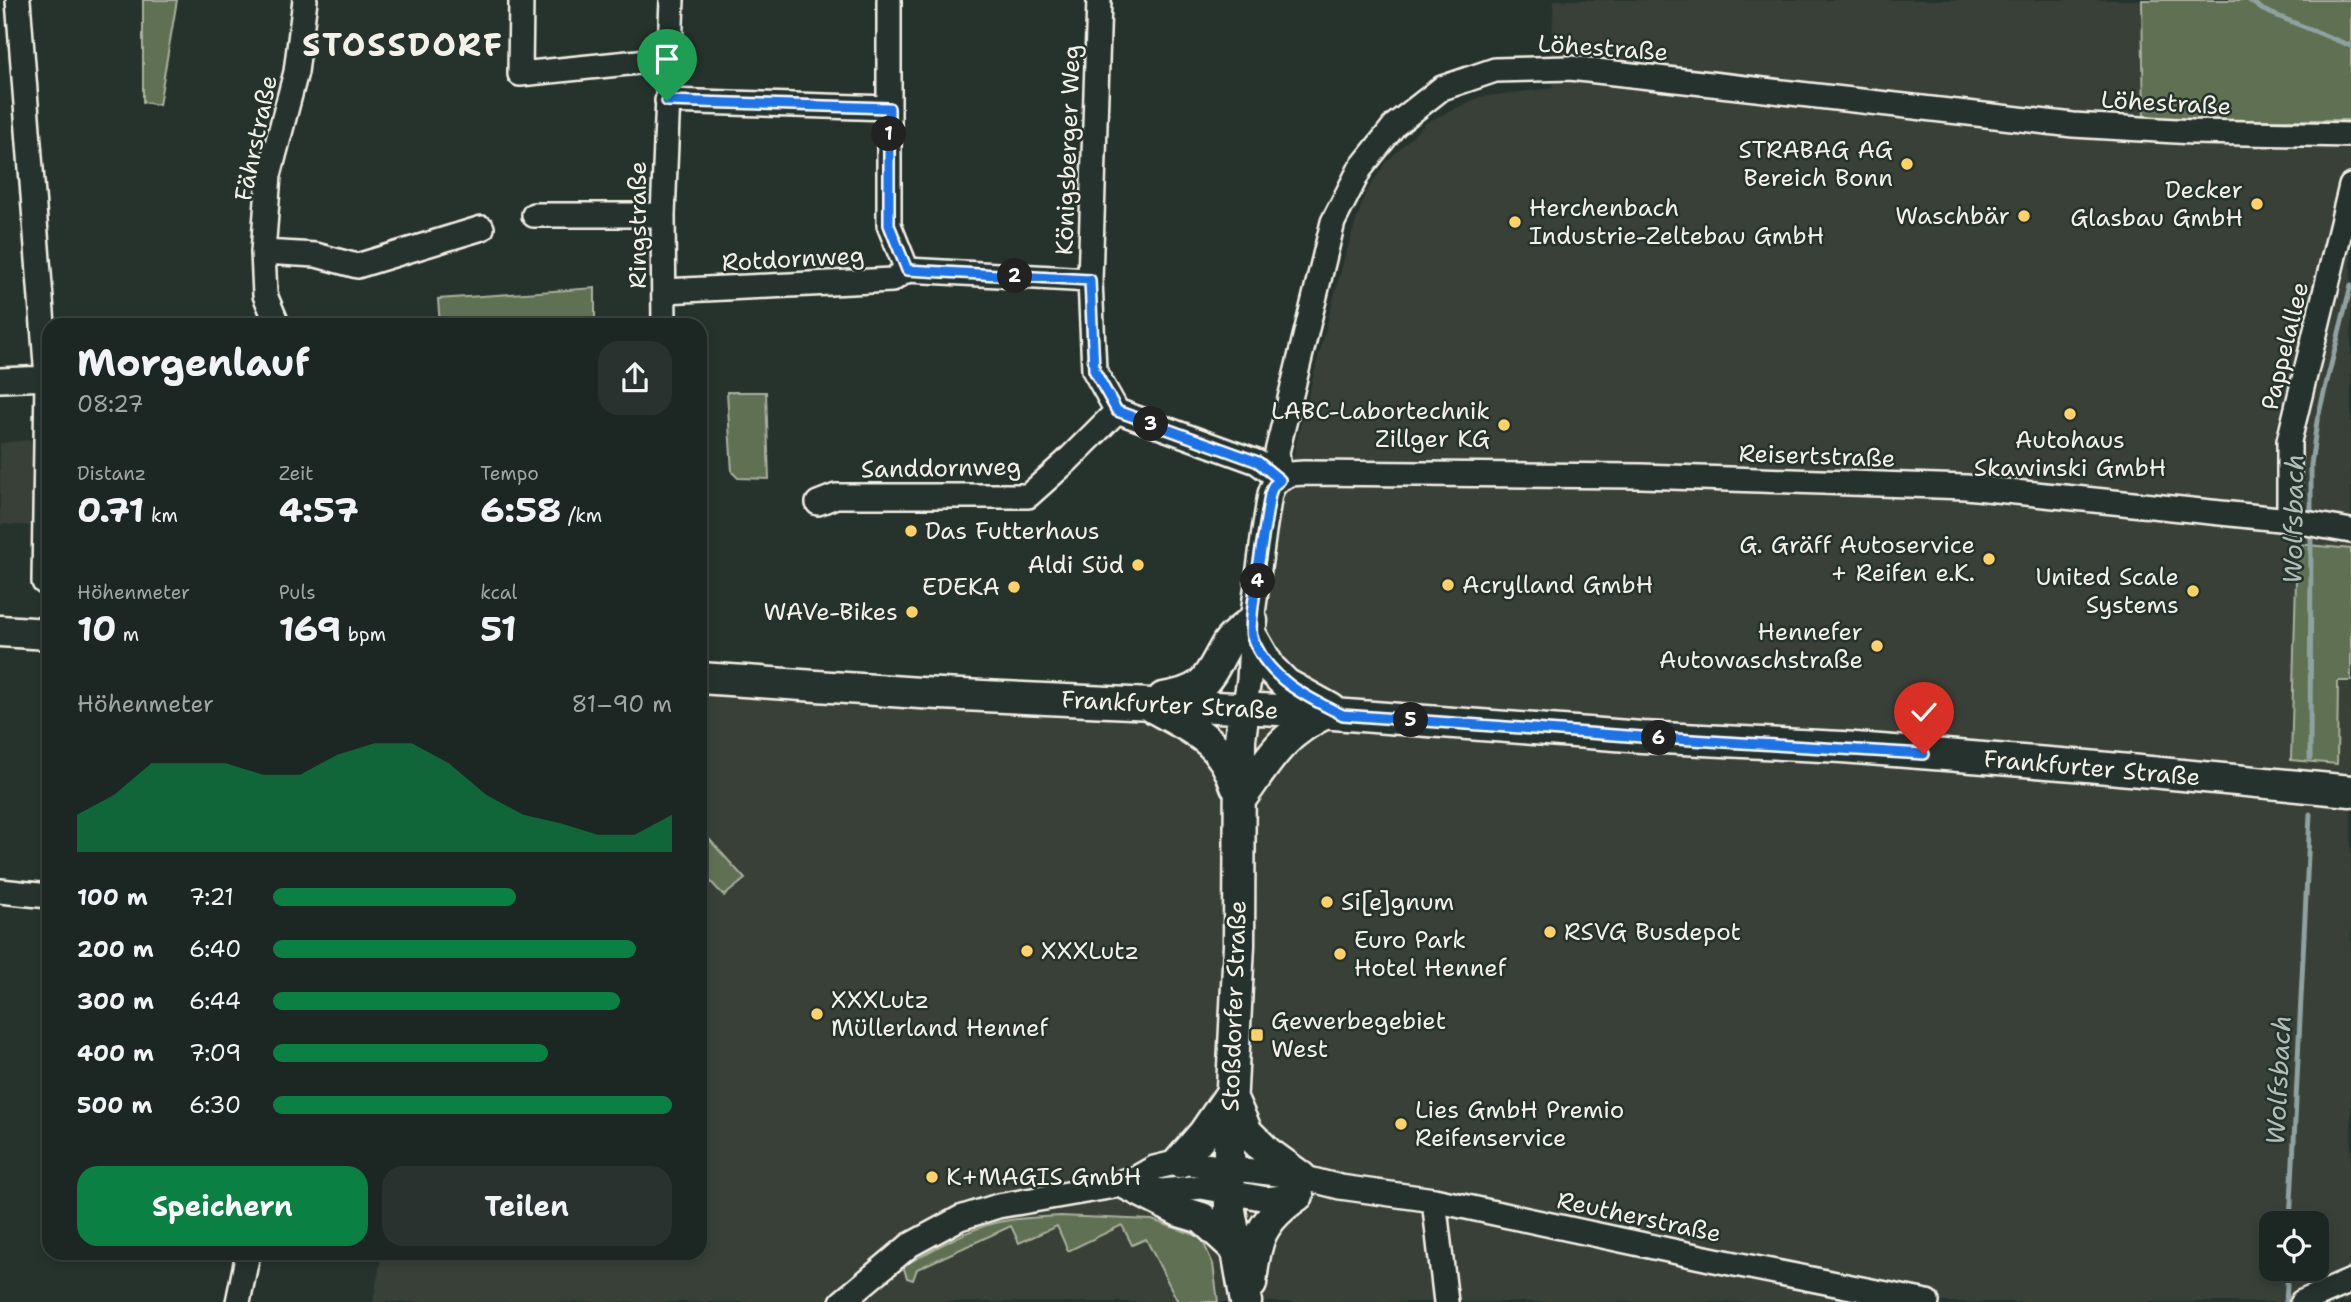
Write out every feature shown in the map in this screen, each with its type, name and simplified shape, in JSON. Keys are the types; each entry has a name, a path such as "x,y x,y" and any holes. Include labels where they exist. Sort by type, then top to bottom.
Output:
{"main road":[{"path":"1142,702 1182,695 1205,683 1228,642 1252,628 1270,668 1286,684 1335,714"},
{"path":"0,631 42,634"},
{"name":"Frankfurter Straße","path":"707,678 948,695 1142,702 1642,737 1842,747 2087,766 2351,791"},
{"path":"1142,702 1205,736 1230,766 1240,800"},
{"name":"Stoßdorfer Straße","path":"1244,709 1240,739 1239,945 1230,1095 1230,1210 1248,1302"},
{"path":"1240,800 1280,744 1304,724 1335,714"},
{"path":"1179,1162 1204,1133 1230,1095"},
{"path":"1230,1095 1247,1132 1299,1186 1264,1228 1254,1250 1248,1302"},
{"path":"1126,1184 1179,1211 1202,1218 1236,1249"}],"street":[{"path":"18,0 43,318"},
{"name":"Fährstraße","path":"275,318 265,295 263,252 269,176 296,72 304,0"},
{"path":"521,0 520,74 668,59"},
{"name":"Ringstraße","path":"664,318 663,215 671,0"},
{"path":"889,0 889,225 907,270"},
{"name":"Königsberger Weg","path":"1099,0 1090,280 1094,370 1117,411"},
{"name":"Löhestraße","path":"1244,709 1270,494 1273,486 1280,480 1277,452 1333,222 1360,169 1395,125 1442,88 1495,70 1570,68 2073,125 2193,132 2351,135"},
{"path":"667,101 889,108"},
{"name":"Pappelallee","path":"2304,523 2289,441 2351,186"},
{"path":"534,215 663,215"},
{"path":"263,252 316,255 357,266 482,228"},
{"name":"Rotdornweg","path":"664,291 892,280 907,270 1090,280"},
{"path":"0,380 42,378"},
{"path":"1117,411 1258,462 1280,480"},
{"name":"Sanddornweg","path":"818,503 836,496 1028,496 1117,411"},
{"name":"Reisertstraße","path":"1280,480 1290,474 1304,472 1550,475 1966,487 2304,523 2351,531"},
{"path":"0,891 42,895"},
{"path":"842,1302 910,1244 960,1218 998,1206 1126,1184 1154,1168 1179,1162"},
{"name":"Reutherstraße","path":"1179,1162 1230,1179 1340,1187 1434,1200 1927,1302"},
{"path":"1126,1184 1162,1191 1201,1187 1230,1179"},
{"path":"1434,1200 1446,1302"},
{"path":"238,1302 247,1260"},
{"path":"2302,1302 2351,1281"}],"shaded area":[{"path":"1554,0 2142,0 2144,120 2351,123 2351,1302 373,1302 381,1260 707,1260 707,691 1234,727 1298,435 1344,259 1365,194 1386,162 1427,122 1480,97 1553,88 1551,54"},
{"path":"39,439 38,526 0,524 0,443"}],"green space":[{"path":"143,0 177,0 159,105 143,102"},
{"path":"2142,0 2351,0 2351,120 2144,120"},
{"path":"595,288 595,318 439,318 438,299"},
{"path":"727,392 766,392 769,479 738,478 732,472"},
{"path":"2297,544 2351,549 2351,681 2338,681 2337,764 2291,760"},
{"path":"707,837 745,879 724,896 707,878"},
{"path":"1060,1216 1152,1220 1201,1237 1213,1264 1218,1302 1178,1302 1146,1239 1132,1245 1122,1225 1068,1251 1057,1226 1019,1243 1011,1226 917,1269 913,1280 907,1278 903,1266 968,1232 1010,1220"}],"waterway":[{"name":"Wolfsbach","path":"2249,0 2263,10 2351,46"},
{"name":"Wolfsbach","path":"2311,516 2311,465 2317,421 2351,285"},
{"name":"Wolfsbach","path":"2310,758 2311,530"},
{"name":"Wolfsbach","path":"2291,1211 2310,814"},
{"name":"Wolfsbach","path":"2286,1302 2287,1281"}],"place":[{"name":"STRABAG AG Bereich Bonn","path":"1907,164"},
{"name":"Decker Glasbau GmbH","path":"2257,204"},
{"name":"Waschbär","path":"2024,216"},
{"name":"Herchenbach Industrie-Zeltebau GmbH","path":"1515,222"},
{"name":"Autohaus Skawinski GmbH","path":"2070,414"},
{"name":"LABC-Labortechnik Zillger KG","path":"1504,425"},
{"name":"Das Futterhaus","path":"911,531"},
{"name":"G. Gräff Autoservice + Reifen e.K.","path":"1989,559"},
{"name":"Aldi Süd","path":"1138,565"},
{"name":"Acrylland GmbH","path":"1448,585"},
{"name":"EDEKA","path":"1014,587"},
{"name":"United Scale Systems","path":"2193,591"},
{"name":"WAVe-Bikes","path":"912,612"},
{"name":"Hennefer Autowaschstraße","path":"1877,646"},
{"name":"Si[e]gnum","path":"1327,902"},
{"name":"RSVG Busdepot","path":"1550,932"},
{"name":"XXXLutz","path":"1027,951"},
{"name":"Euro Park Hotel Hennef","path":"1340,954"},
{"name":"XXXLutz Müllerland Hennef","path":"817,1014"},
{"name":"Gewerbegebiet West","path":"1257,1035"},
{"name":"Lies GmbH Premio Reifenservice","path":"1401,1124"},
{"name":"K+MAGIS GmbH","path":"932,1177"}],"district":[{"name":"STOSSDORF","path":"403,44"}],"route":[{"path":"667,101 889,108 889,225 907,270 1090,280 1094,370 1117,411 1258,462 1280,480 1273,486 1270,494 1251,635 1270,668 1286,684 1306,697 1343,715 1924,754"}]}
